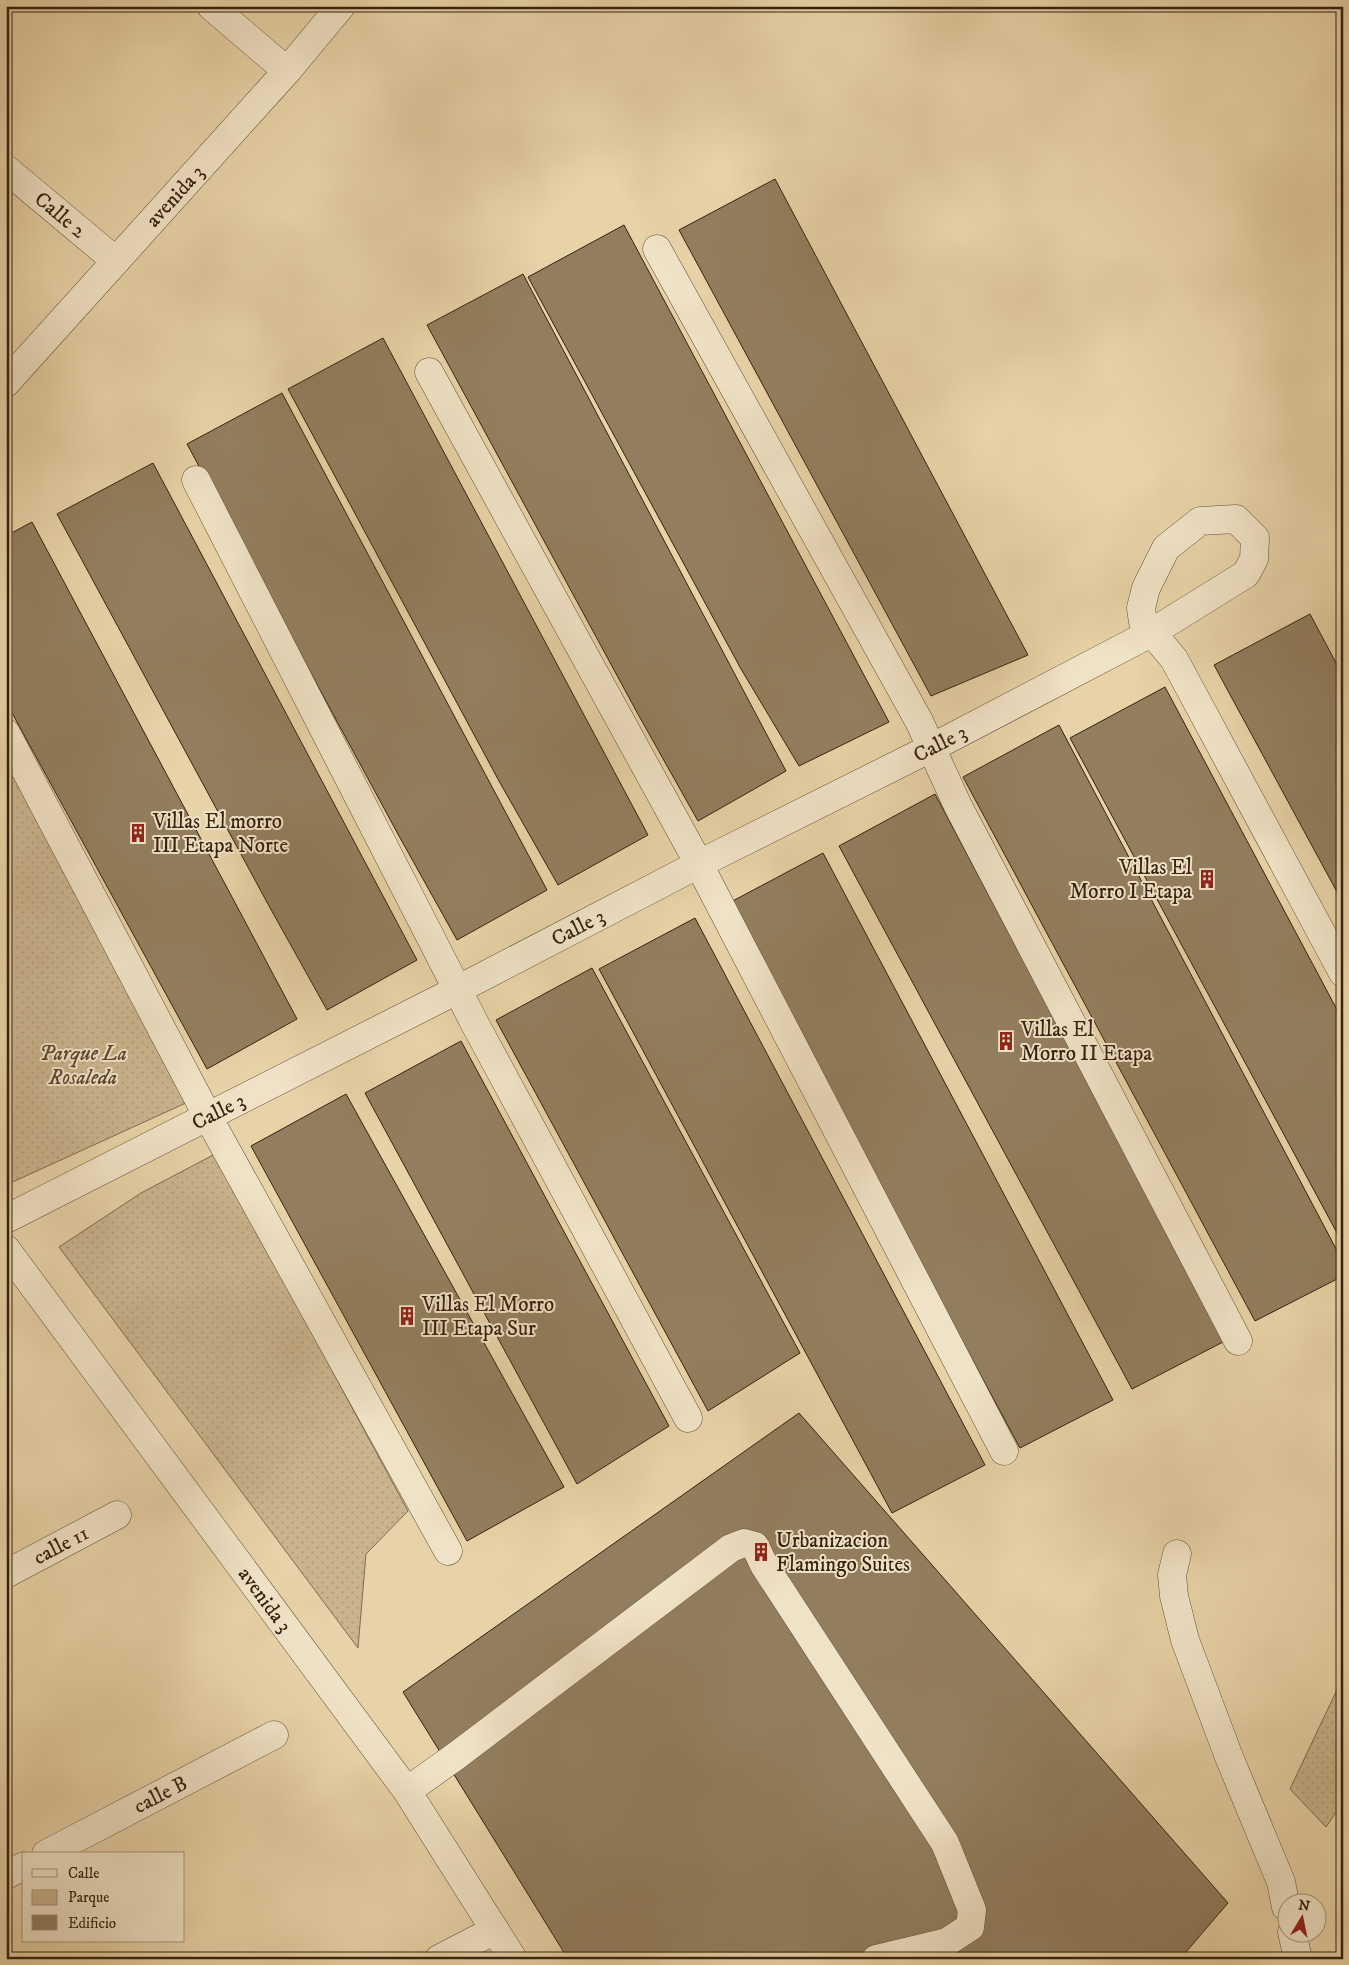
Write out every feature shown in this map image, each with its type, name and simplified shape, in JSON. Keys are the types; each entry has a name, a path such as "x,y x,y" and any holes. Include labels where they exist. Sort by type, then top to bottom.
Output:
{"street":[{"path":"211,6 287,71"},
{"name":"avenida 3","path":"6,383 287,71 341,6"},
{"name":"Calle 2","path":"6,169 116,261"},
{"path":"657,249 919,721 958,806 1238,1341"},
{"path":"429,372 698,864 1004,1451"},
{"path":"196,480 458,990 688,1418"},
{"path":"1151,633 1246,574 1254,559 1255,538 1236,520 1200,522 1166,548 1146,588 1141,608 1143,622 1151,633 1174,659 1343,973"},
{"name":"Calle 3","path":"6,1219 458,990 698,864 931,748 1151,633"},
{"path":"6,733 208,1117 448,1551"},
{"name":"avenida 3","path":"6,1249 407,1791 513,1959"},
{"name":"calle 11","path":"6,1574 117,1515"},
{"path":"407,1791 731,1548 744,1543 755,1546 764,1565 945,1843 972,1910 970,1927 947,1942 876,1959"},
{"path":"1177,1554 1172,1575 1174,1596 1185,1640 1229,1757 1281,1882 1283,1892"},
{"name":"calle B","path":"50,1852 274,1736"},
{"path":"6,1875 22,1867"},
{"path":"439,1959 495,1930"},
{"path":"1294,1942 1298,1959"}],"green space":[{"name":"Parque La Rosaleda","path":"6,762 188,1102 6,1185"},
{"path":"215,1154 408,1511 366,1554 358,1648 59,1247 141,1193"},
{"path":"1343,1677 1343,1802 1326,1827 1290,1789"}],"building":[{"path":"775,179 1028,655 931,696 679,230"},
{"path":"624,225 889,722 799,766 741,669 528,277"},
{"path":"523,274 786,771 698,821 427,325"},
{"path":"383,338 648,835 558,885 499,781 288,389"},
{"path":"282,393 547,890 457,940 187,444"},
{"path":"153,463 417,960 327,1010 57,514"},
{"name":"Villas El morro III Etapa Norte","path":"32,522 297,1019 207,1069 6,702 6,536"},
{"path":"1310,614 1343,676 1343,903 1214,665"},
{"name":"Villas El Morro I Etapa","path":"1165,687 1343,1021 1343,1244 1070,738"},
{"path":"1059,725 1343,1262 1343,1276 1255,1321 963,777"},
{"name":"Villas El Morro II Etapa","path":"935,794 1225,1341 1132,1389 839,846"},
{"path":"823,853 1113,1400 1020,1448 727,904"},
{"path":"695,918 985,1465 892,1513 599,969"},
{"path":"592,968 800,1353 708,1411 496,1020"},
{"path":"461,1041 669,1426 577,1484 365,1093"},
{"name":"Villas El Morro III Etapa Sur","path":"346,1094 564,1487 467,1541 251,1146"},
{"name":"Urbanizacion Flamingo Suites","path":"799,1413 1228,1903 1180,1959 568,1959 403,1692"}],"place":[{"name":"Villas El morro III Etapa Norte","path":"138,833"},
{"name":"Villas El Morro I Etapa","path":"1207,879"},
{"name":"Villas El Morro II Etapa","path":"1006,1041"},
{"name":"Villas El Morro III Etapa Sur","path":"407,1316"},
{"name":"Urbanizacion Flamingo Suites","path":"761,1552"}]}
